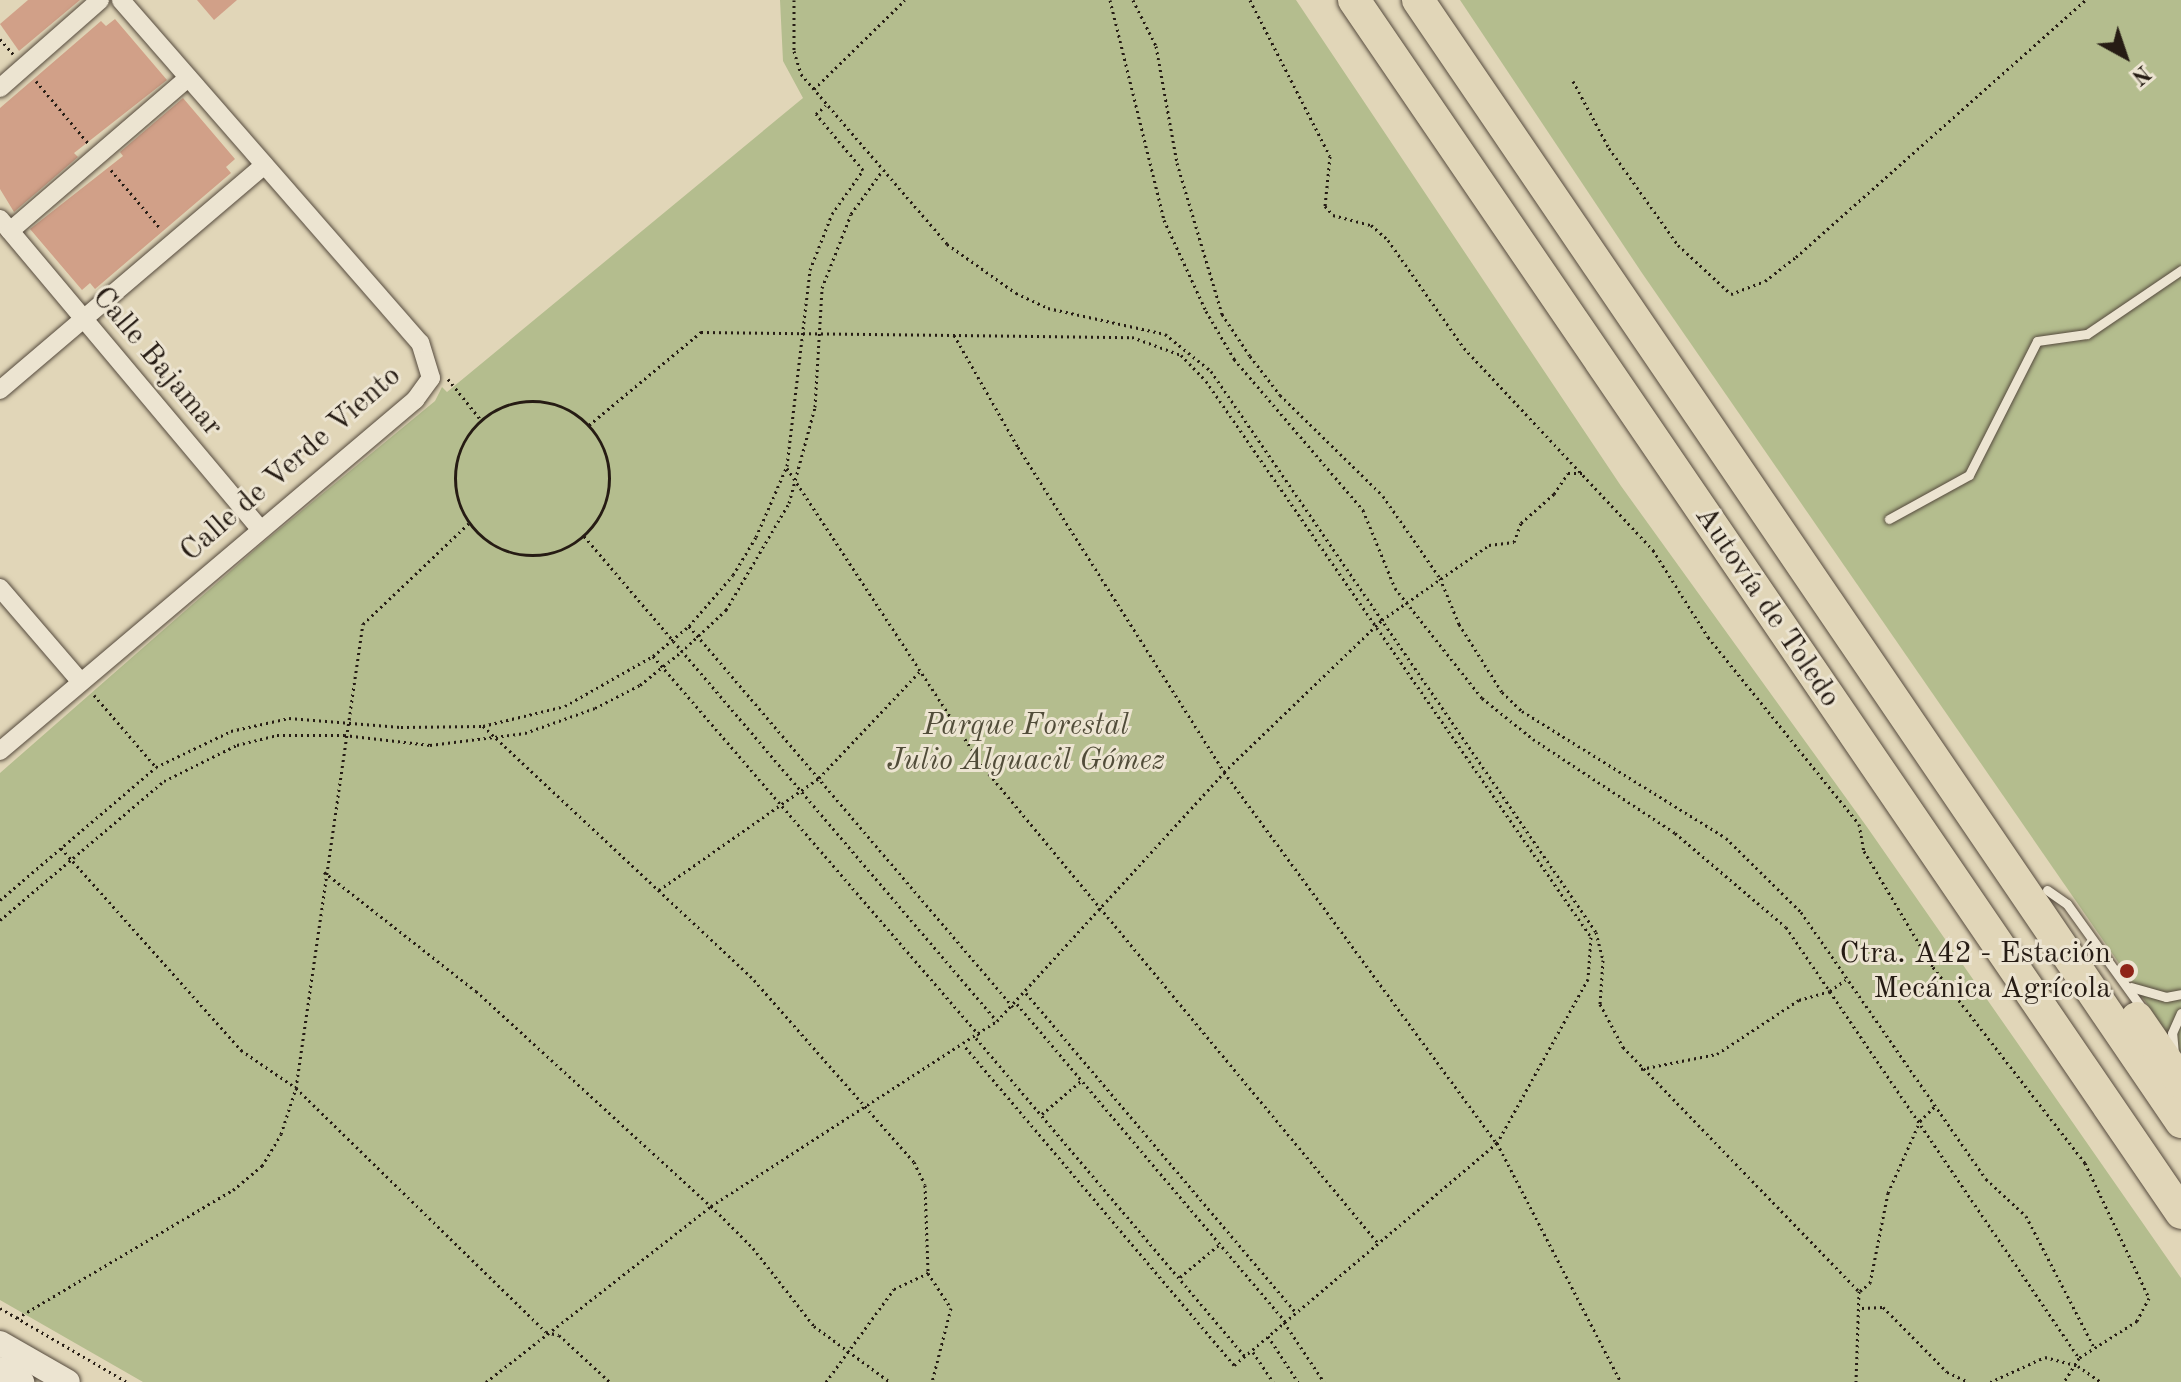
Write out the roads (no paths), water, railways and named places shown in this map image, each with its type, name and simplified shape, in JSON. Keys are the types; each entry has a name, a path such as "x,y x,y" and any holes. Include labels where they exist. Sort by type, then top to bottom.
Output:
{"highway":[{"name":"Autovía de Toledo","path":"1354,0 2181,1213"},
{"name":"Autovía de Toledo","path":"1418,0 1432,14 2181,1122"},
{"path":"1948,778 2006,829 2178,1070"}],"main road":[{"path":"0,1343 68,1382"},
{"path":"0,1369 22,1382"}],"street":[{"path":"0,88 100,0"},
{"name":"Calle de Verde Viento","path":"0,751 86,687 260,529 415,400 431,378 427,354 121,0"},
{"name":"Calle Bajamar","path":"188,78 99,155 5,225 260,529"},
{"path":"0,390 264,165"},
{"path":"0,588 86,687"}],"lane":[{"path":"1889,519 1969,475 2037,341 2087,334 2181,270"},
{"path":"2047,890 2067,904 2123,980 2178,1070"},
{"path":"2123,980 2137,992 2166,997 2181,994"},
{"path":"2178,1070 2172,1033 2181,1013"},
{"path":"2178,1070 2181,1067"}],"place":[{"name":"Ctra. A42 - Estación Mecánica Agrícola","path":"2127,971"}],"park label":[{"name":"Parque Forestal Julio Alguacil Gómez","path":"1026,743"}]}
